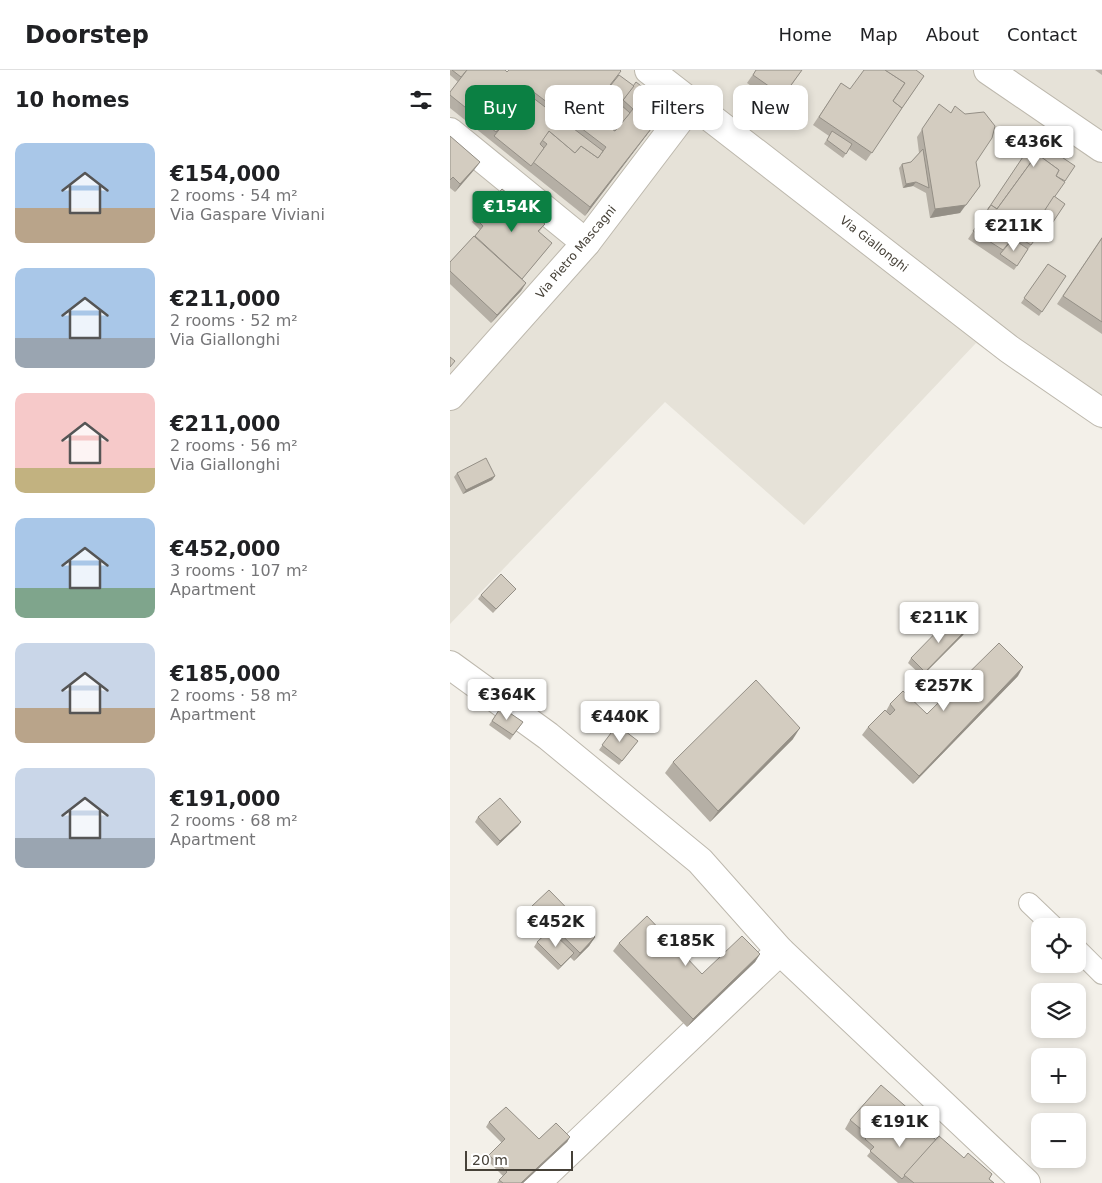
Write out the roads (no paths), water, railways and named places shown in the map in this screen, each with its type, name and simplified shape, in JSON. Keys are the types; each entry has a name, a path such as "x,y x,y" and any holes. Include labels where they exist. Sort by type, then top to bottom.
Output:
{"street":[{"name":"Via Giallonghi","path":"649,70 670,85"},
{"path":"988,70 1102,148"},
{"name":"Via Giallonghi","path":"723,125 1008,348 1102,413"},
{"name":"Via Pietro Mascagni","path":"450,396 586,243 673,130"},
{"path":"450,132 586,243"},
{"path":"450,665 548,736 700,861 780,951 1026,1183"},
{"path":"536,1183 780,951"}],"lane":[{"path":"1029,903 1045,918"},
{"path":"1086,958 1102,974"}]}
